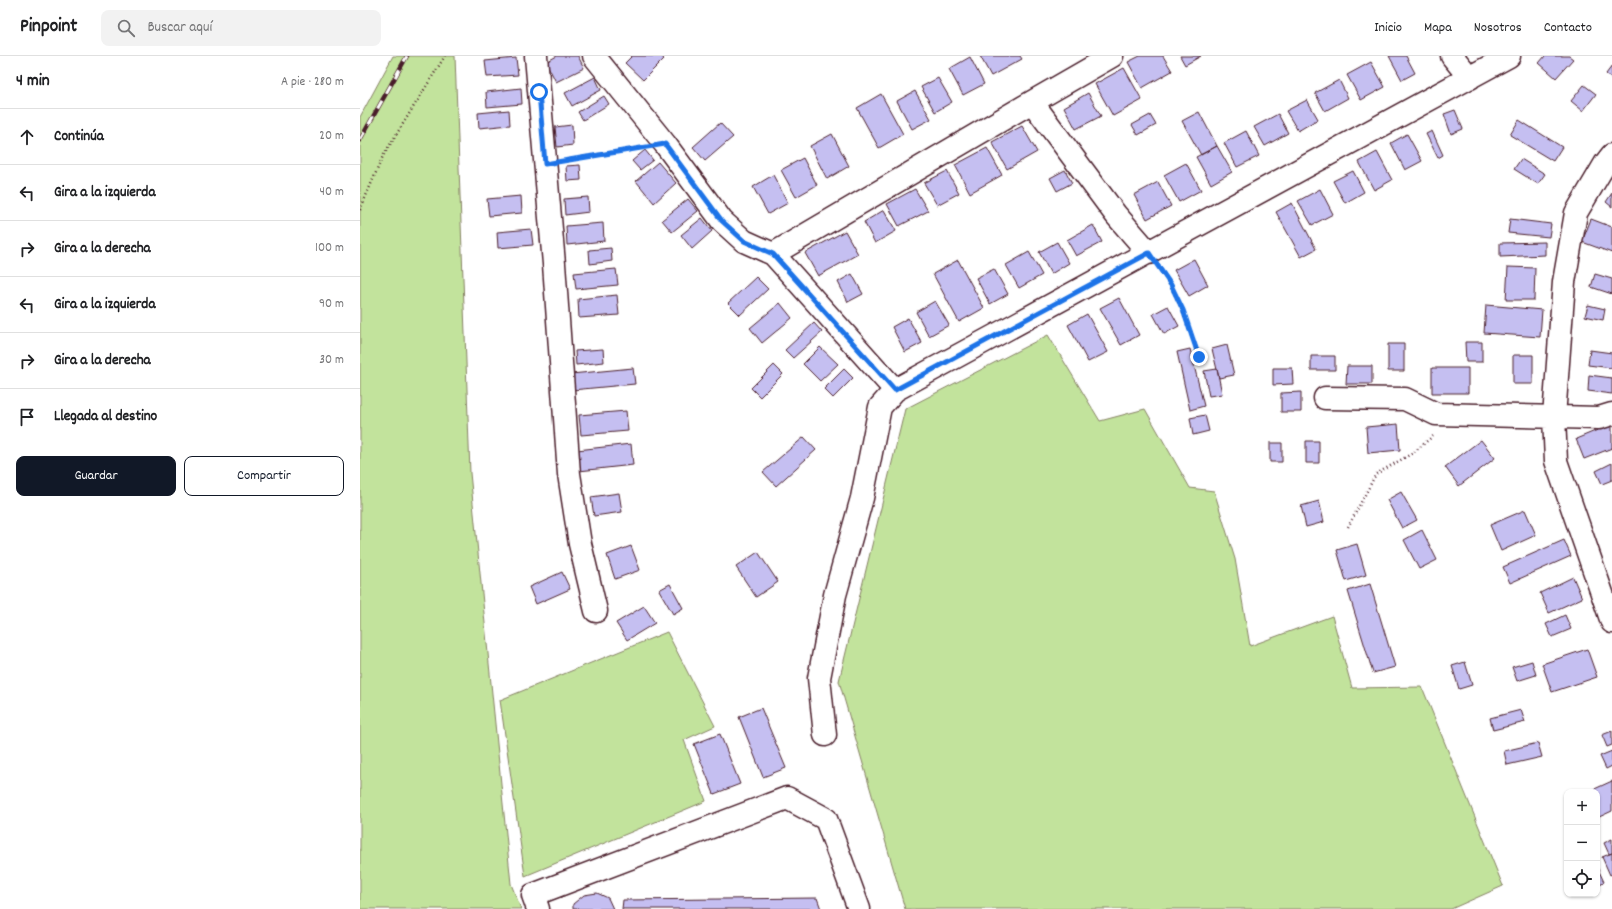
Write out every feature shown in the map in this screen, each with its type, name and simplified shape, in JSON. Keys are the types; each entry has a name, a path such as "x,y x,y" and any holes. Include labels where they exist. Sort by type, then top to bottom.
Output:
{"street":[{"path":"536,56 554,264 569,474 580,544 596,611"},
{"path":"594,56 665,144 722,221 744,241 773,254 895,390"},
{"path":"773,254 1112,56"},
{"path":"1452,56 1470,78"},
{"path":"825,735 820,678 835,595 862,498 880,407 895,390 1509,56"},
{"path":"1032,102 1116,215 1149,253"},
{"path":"1612,155 1605,164 1576,213 1564,282 1554,417 1556,461 1612,622"},
{"path":"1325,398 1405,399 1436,414 1599,418 1612,414"},
{"path":"538,909 533,895 787,798 826,819 859,909"}],"path":[{"path":"360,210 383,156 445,56"},
{"path":"545,164 665,144"},
{"path":"1149,253 1171,285 1183,310 1199,357"},
{"path":"1348,527 1376,474 1413,453 1458,415"}],"green space":[{"path":"393,56 455,56 470,473 511,884 521,909 360,909 360,117"},
{"path":"1048,335 1100,421 1145,409 1190,488 1214,491 1235,559 1250,646 1332,616 1352,688 1422,687 1503,886 1451,909 905,909 839,681 905,409"},
{"path":"667,632 715,726 684,740 706,801 525,876 500,700"}],"building":[{"path":"557,56 578,56 584,68 556,82 546,62"},
{"path":"632,56 661,56 664,59 643,80 625,63"},
{"path":"980,56 1020,56 1022,59 991,76"},
{"path":"1140,56 1163,56 1172,71 1142,88 1128,62"},
{"path":"1180,56 1201,56 1185,65"},
{"path":"1389,56 1406,56 1415,73 1402,80"},
{"path":"1545,56 1569,56 1573,59 1556,78 1539,63"},
{"path":"970,57 984,84 963,95 949,69"},
{"path":"516,58 518,75 487,77 485,61"},
{"path":"1371,62 1385,87 1361,100 1347,75"},
{"path":"1612,66 1612,79 1606,74"},
{"path":"1124,68 1142,100 1113,116 1095,84"},
{"path":"595,77 601,90 572,106 565,93"},
{"path":"938,78 952,102 935,112 921,87"},
{"path":"1339,80 1348,98 1325,111 1315,93"},
{"path":"1584,85 1596,94 1583,111 1571,101"},
{"path":"521,88 522,104 487,107 486,92"},
{"path":"915,91 931,119 912,129 897,101"},
{"path":"1088,93 1101,116 1076,129 1064,107"},
{"path":"881,94 903,134 879,148 857,108"},
{"path":"604,96 609,104 583,120 578,112"},
{"path":"1307,100 1318,119 1298,131 1286,111"},
{"path":"509,110 510,125 479,128 478,113"},
{"path":"1455,110 1463,129 1451,134 1444,114"},
{"path":"1199,112 1217,146 1201,155 1182,121"},
{"path":"1278,114 1288,133 1265,146 1254,127"},
{"path":"1150,115 1156,125 1138,135 1132,125"},
{"path":"1519,120 1562,147 1553,161 1510,135"},
{"path":"720,123 733,137 705,161 693,147"},
{"path":"572,125 573,145 557,147 555,127"},
{"path":"1022,126 1037,152 1007,169 992,142"},
{"path":"1246,131 1259,156 1237,167 1224,143"},
{"path":"1432,131 1443,155 1438,158 1426,134"},
{"path":"832,134 849,166 827,179 810,146"},
{"path":"1407,134 1422,161 1405,170 1391,143"},
{"path":"1217,146 1232,172 1211,184 1196,157"},
{"path":"987,148 1002,175 970,193 955,165"},
{"path":"645,150 653,160 640,170 632,161"},
{"path":"1377,152 1392,180 1374,190 1359,162"},
{"path":"803,158 817,185 796,197 781,170"},
{"path":"1521,159 1545,174 1538,184 1514,169"},
{"path":"658,162 676,183 654,203 636,181"},
{"path":"1186,163 1201,190 1179,202 1164,175"},
{"path":"580,165 581,180 567,181 566,166"},
{"path":"1065,170 1072,183 1057,191 1050,178"},
{"path":"947,171 959,193 937,205 924,183"},
{"path":"1353,171 1364,192 1345,203 1333,181"},
{"path":"773,175 788,203 768,214 753,187"},
{"path":"1158,182 1171,206 1147,219 1134,195"},
{"path":"915,189 928,211 899,226 887,204"},
{"path":"1320,189 1333,214 1312,225 1298,201"},
{"path":"1612,193 1612,207 1606,202"},
{"path":"521,196 522,213 489,216 487,199"},
{"path":"588,197 589,212 565,215 564,199"},
{"path":"688,199 698,211 672,232 662,220"},
{"path":"1292,203 1316,249 1301,257 1276,212"},
{"path":"884,210 896,231 875,243 864,222"},
{"path":"702,218 712,231 692,249 681,235"},
{"path":"1510,219 1551,224 1549,237 1508,233"},
{"path":"1591,219 1612,227 1612,253 1582,242"},
{"path":"603,223 604,241 567,245 566,226"},
{"path":"1093,225 1102,242 1076,256 1067,240"},
{"path":"531,229 533,245 498,248 497,232"},
{"path":"845,231 858,254 818,276 805,253"},
{"path":"1057,242 1069,263 1051,274 1039,252"},
{"path":"1545,242 1545,255 1500,257 1500,243"},
{"path":"611,248 612,261 590,264 589,250"},
{"path":"1029,252 1042,275 1019,288 1006,265"},
{"path":"1194,259 1208,285 1189,296 1174,270"},
{"path":"958,260 984,308 959,322 933,274"},
{"path":"1508,267 1535,268 1534,300 1506,300"},
{"path":"616,269 618,285 576,289 574,273"},
{"path":"994,269 1008,294 990,304 976,278"},
{"path":"852,274 863,294 848,302 838,282"},
{"path":"1595,274 1612,279 1612,294 1591,287"},
{"path":"756,277 768,289 740,315 728,303"},
{"path":"617,295 619,315 579,318 578,299"},
{"path":"1119,298 1139,335 1121,345 1100,308"},
{"path":"935,301 949,325 929,336 916,312"},
{"path":"780,303 792,318 762,343 750,328"},
{"path":"1486,305 1542,310 1540,337 1484,333"},
{"path":"1588,305 1605,309 1603,320 1585,316"},
{"path":"1168,306 1179,326 1164,334 1153,314"},
{"path":"1087,314 1108,352 1088,362 1068,325"},
{"path":"908,318 922,343 905,352 892,327"},
{"path":"814,323 822,332 793,358 785,350"},
{"path":"1465,342 1482,342 1482,362 1466,362"},
{"path":"1388,344 1404,344 1404,371 1388,371"},
{"path":"1227,345 1234,375 1219,378 1212,349"},
{"path":"820,347 838,364 820,381 803,364"},
{"path":"603,349 604,362 576,365 575,351"},
{"path":"1190,349 1204,406 1190,410 1177,352"},
{"path":"1590,350 1612,353 1612,368 1588,365"},
{"path":"1513,355 1533,355 1533,384 1513,384"},
{"path":"1311,356 1335,356 1335,370 1311,370"},
{"path":"774,365 783,374 760,397 751,388"},
{"path":"1347,366 1372,366 1372,384 1346,384"},
{"path":"633,368 635,384 572,390 571,374"},
{"path":"1273,368 1292,368 1293,384 1273,385"},
{"path":"1432,368 1468,368 1468,393 1432,393"},
{"path":"844,369 853,378 833,398 824,389"},
{"path":"1217,369 1222,394 1209,396 1204,371"},
{"path":"1589,375 1612,378 1612,394 1588,391"},
{"path":"1301,392 1301,412 1281,412 1281,393"},
{"path":"626,411 628,431 581,435 579,415"},
{"path":"1205,415 1209,431 1193,435 1190,418"},
{"path":"1398,424 1400,450 1368,453 1366,427"},
{"path":"1612,424 1612,448 1584,459 1576,439"},
{"path":"804,437 816,450 776,486 763,472"},
{"path":"1481,440 1495,458 1459,486 1445,467"},
{"path":"1306,441 1319,441 1319,463 1306,463"},
{"path":"1270,443 1282,443 1282,462 1270,462"},
{"path":"631,444 633,465 579,471 577,450"},
{"path":"1612,463 1612,480 1602,484 1596,471"},
{"path":"1401,492 1417,520 1402,528 1387,500"},
{"path":"619,493 622,512 594,516 591,497"},
{"path":"1319,501 1324,522 1306,527 1301,506"},
{"path":"1525,510 1536,535 1501,551 1490,525"},
{"path":"1422,530 1437,560 1419,569 1404,540"},
{"path":"1564,540 1571,556 1510,583 1503,567"},
{"path":"1357,544 1366,575 1346,581 1337,550"},
{"path":"631,546 640,570 615,579 607,555"},
{"path":"758,552 778,582 756,597 736,567"},
{"path":"562,572 570,589 536,604 529,587"},
{"path":"1573,577 1582,598 1549,613 1540,593"},
{"path":"670,584 683,608 673,614 659,590"},
{"path":"1370,584 1395,667 1373,673 1348,591"},
{"path":"644,606 655,623 627,640 616,623"},
{"path":"1565,615 1571,629 1552,637 1546,624"},
{"path":"1587,649 1597,677 1552,692 1542,664"},
{"path":"1532,661 1536,675 1517,681 1512,667"},
{"path":"1465,662 1472,685 1459,689 1452,666"},
{"path":"761,708 786,768 763,777 739,717"},
{"path":"1521,710 1525,722 1493,730 1490,718"},
{"path":"1612,731 1612,745 1607,747 1602,735"},
{"path":"720,734 740,784 714,794 694,744"},
{"path":"1538,743 1542,757 1507,765 1504,751"},
{"path":"1612,751 1612,766 1606,769 1600,756"},
{"path":"1612,781 1612,811 1600,817 1600,789 1595,789"},
{"path":"1612,839 1612,853 1609,854 1604,843"},
{"path":"1612,853 1612,874 1610,875 1602,857"},
{"path":"1600,873 1604,882 1600,884"},
{"path":"597,893 608,898 613,909 573,909 573,904 584,895"},
{"path":"817,898 821,909 622,909 623,900"}],"railway":[{"path":"360,140 407,56"}],"route":[{"path":"539,92 545,164 665,144 722,221 744,241 773,254 852,344 895,390 1149,253 1171,285 1183,310 1199,357"}]}
